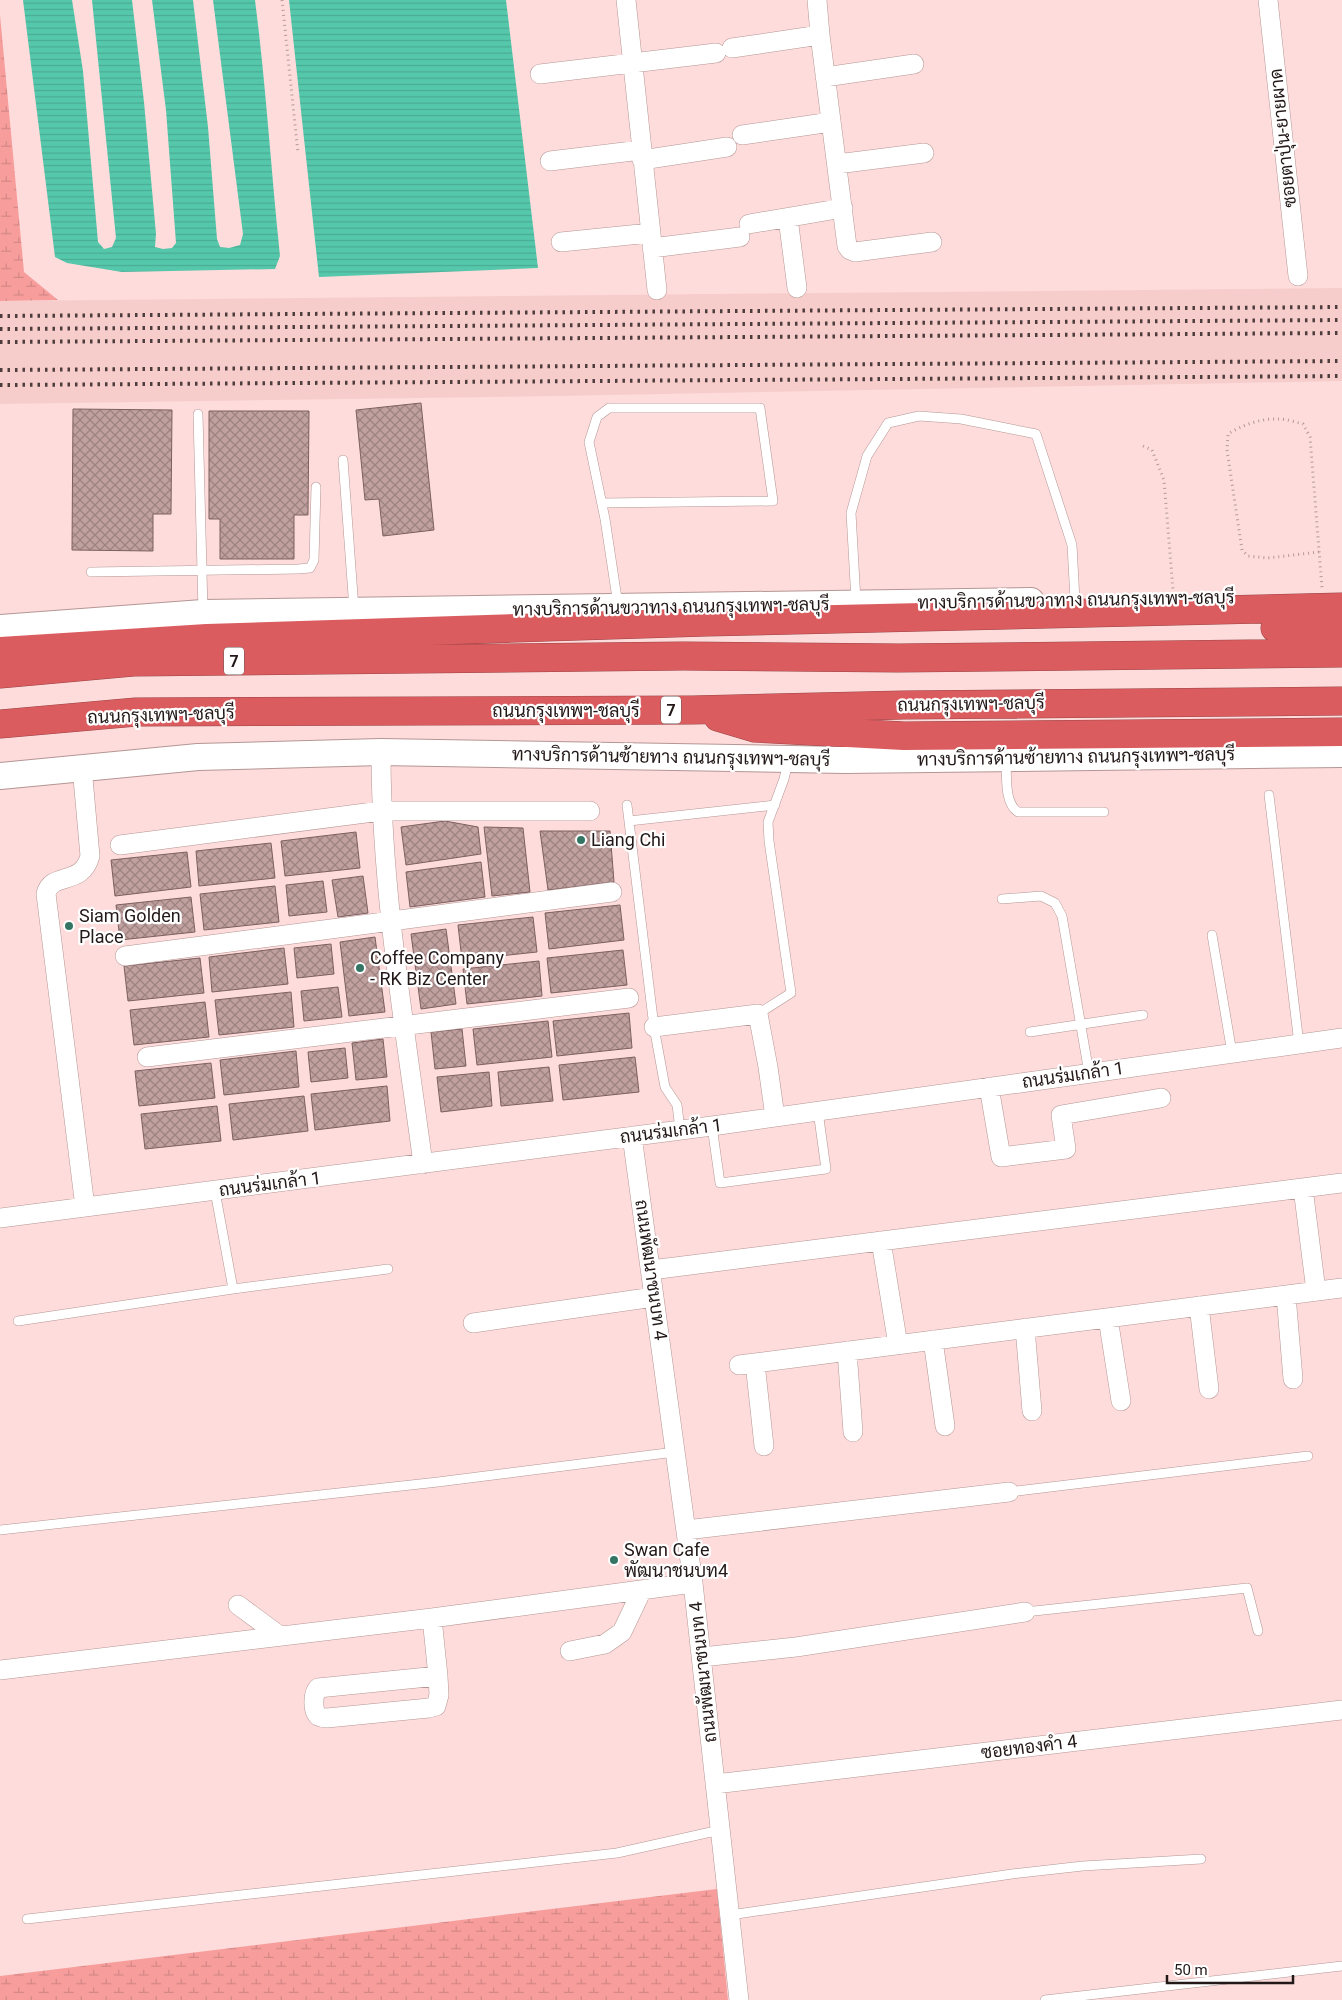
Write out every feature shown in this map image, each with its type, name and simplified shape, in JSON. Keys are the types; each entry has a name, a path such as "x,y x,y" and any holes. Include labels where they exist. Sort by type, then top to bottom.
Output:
{"highway":[{"path":"0,651 207,638 1335,599"},
{"path":"683,656 753,638 917,630 1342,627"},
{"name":"7","path":"0,674 133,662 683,656 899,658 1342,653"},
{"name":"ถนนกรุงเทพฯ-ชลบุรี","path":"0,724 136,712 693,710 904,705 1342,701"},
{"path":"693,710 755,728 904,736 1342,732"}],"main road":[{"name":"ทางบริการด้านขวาทาง ถนนกรุงเทพฯ-ชลบุรี","path":"0,628 203,614 1174,598 1335,599"},
{"name":"ทางบริการด้านซ้ายทาง ถนนกรุงเทพฯ-ชลบุรี","path":"0,776 198,757 381,752 788,759 1342,754"}],"street":[{"path":"626,0 657,290"},
{"path":"818,0 820,35 847,246 855,252 932,242"},
{"name":"ซอยตาปุ่น-ยายผาด","path":"1268,0 1298,276"},
{"path":"540,74 632,63 820,35"},
{"path":"825,77 914,64"},
{"path":"742,135 831,122"},
{"path":"550,161 727,148"},
{"path":"837,164 924,153"},
{"path":"561,242 651,240 744,231 788,218 843,208"},
{"path":"788,218 797,288"},
{"path":"381,752 381,811 391,921 423,1164"},
{"path":"82,767 90,856 87,866 79,874 54,882 46,894 85,1207"},
{"path":"120,845 381,811 590,811"},
{"path":"126,956 612,892"},
{"path":"147,1057 629,998"},
{"path":"654,1027 758,1014 768,1067 774,1117"},
{"name":"ถนนร่มเกล้า 1","path":"0,1218 712,1126 1342,1038"},
{"path":"989,1087 1001,1157 1066,1149 1061,1115 1161,1098"},
{"name":"ถนนพัฒนาชนบท 4","path":"632,1136 693,1583 739,2000"},
{"path":"651,1270 1342,1183"},
{"path":"1303,1188 1316,1291"},
{"path":"881,1241 898,1345"},
{"path":"764,1446 747,1364 1342,1288"},
{"path":"1286,1295 1293,1379"},
{"path":"473,1323 654,1297"},
{"path":"1199,1306 1209,1389"},
{"path":"1108,1318 1121,1400"},
{"path":"1025,1328 1032,1411"},
{"path":"933,1340 945,1426"},
{"path":"847,1351 853,1432"},
{"path":"686,1530 1009,1492"},
{"path":"0,1670 432,1618 693,1583"},
{"path":"570,1651 605,1644 622,1632 642,1590"},
{"path":"238,1605 280,1636"},
{"path":"702,1657 805,1646 1025,1612"},
{"path":"432,1618 438,1676 438,1701 436,1706 327,1718 320,1717 316,1713 314,1694 318,1688 438,1676"},
{"name":"ซอยทองคำ 4","path":"715,1784 1342,1710"}],"lane":[{"path":"602,503 774,501 760,408 610,408 597,417 589,442 602,503 618,608"},
{"path":"198,414 203,614"},
{"path":"856,604 851,513 867,456 888,423 919,416 961,419 1036,434 1072,545 1075,600"},
{"path":"343,460 354,611"},
{"path":"91,572 310,568 314,560 316,486"},
{"path":"1005,758 1010,802 1018,812 1104,812"},
{"path":"758,1014 791,994 768,822 784,779 788,759"},
{"path":"1269,795 1299,1044"},
{"path":"627,805 654,1027 665,1087 677,1105 680,1130"},
{"path":"629,821 775,806"},
{"path":"1002,899 1041,896 1055,903 1062,916 1089,1073"},
{"path":"1212,935 1232,1053"},
{"path":"1030,1032 1143,1015"},
{"path":"712,1126 720,1183 826,1169 818,1110"},
{"path":"216,1191 233,1289"},
{"path":"18,1321 233,1289 388,1269"},
{"path":"0,1530 428,1483 675,1452"},
{"path":"1009,1492 1308,1456"},
{"path":"1025,1612 1247,1588 1258,1631"},
{"path":"27,1919 616,1853 720,1830"},
{"path":"730,1915 1012,1874 1083,1866 1201,1859"},
{"path":"1045,2000 1342,1966"}],"path":[{"path":"282,0 298,153"},
{"path":"1319,552 1268,558 1248,556 1242,550 1227,450 1228,434 1237,428 1254,422 1278,418 1303,424 1310,436 1319,552 1335,599"},
{"path":"1143,446 1152,450 1164,480 1174,598"}],"shaded area":[{"path":"23,0 72,0 83,71 98,242 104,249 112,247 116,238 92,0 132,0 144,102 156,234 155,247 163,249 172,248 176,243 166,110 152,0 193,0 208,127 217,239 220,247 229,248 240,245 243,234 213,0 255,0 280,256 275,269 122,272 67,263 55,257"},
{"path":"289,0 506,0 538,268 319,277"},
{"path":"1342,288 1342,381 559,396 0,404 0,301"}],"green space":[{"path":"0,15 24,272 58,300 0,301"},
{"path":"717,1889 728,2000 0,2000 0,1976"}],"building":[{"path":"421,403 434,530 383,536 379,499 365,500 356,410"},
{"path":"73,409 172,410 171,514 153,514 153,551 72,550"},
{"path":"209,411 309,411 308,515 294,515 294,559 220,559 220,519 209,519"},
{"path":"445,821 478,827 481,854 406,865 401,827"},
{"path":"484,827 523,828 530,892 492,896"},
{"path":"540,831 610,831 614,882 548,890"},
{"path":"356,832 360,868 285,876 281,841"},
{"path":"271,843 275,878 199,886 196,851"},
{"path":"187,852 191,887 115,896 111,860"},
{"path":"481,862 485,897 410,907 406,872"},
{"path":"363,876 368,913 338,917 332,880"},
{"path":"323,881 327,912 289,916 286,885"},
{"path":"275,886 279,922 204,930 200,894"},
{"path":"191,897 195,932 120,940 116,905"},
{"path":"620,905 624,940 549,949 545,913"},
{"path":"533,917 537,952 462,960 458,925"},
{"path":"446,929 456,1004 421,1009 411,934"},
{"path":"375,937 385,1012 349,1016 340,942"},
{"path":"331,944 334,974 297,978 294,948"},
{"path":"284,948 288,984 212,992 209,957"},
{"path":"623,950 627,985 551,993 547,958"},
{"path":"200,958 204,993 128,1001 124,966"},
{"path":"539,961 542,996 467,1004 463,969"},
{"path":"338,987 342,1017 304,1021 301,991"},
{"path":"291,992 294,1027 219,1035 215,1000"},
{"path":"205,1002 209,1037 134,1045 130,1010"},
{"path":"629,1013 632,1048 557,1056 553,1021"},
{"path":"548,1021 552,1057 477,1065 473,1029"},
{"path":"462,1029 466,1066 435,1069 431,1032"},
{"path":"383,1039 387,1077 356,1080 352,1043"},
{"path":"345,1048 348,1078 311,1082 308,1052"},
{"path":"296,1051 299,1087 224,1095 220,1060"},
{"path":"635,1057 639,1092 563,1100 559,1065"},
{"path":"211,1063 215,1098 139,1106 135,1071"},
{"path":"549,1067 553,1101 501,1106 498,1072"},
{"path":"489,1072 492,1106 441,1112 437,1077"},
{"path":"387,1086 390,1121 315,1130 311,1094"},
{"path":"304,1096 308,1131 233,1140 229,1104"},
{"path":"217,1106 221,1141 145,1149 141,1114"}],"railway":[{"path":"0,316 1342,307"},
{"path":"0,329 1342,320"},
{"path":"0,342 1342,333"},
{"path":"0,370 1342,361"},
{"path":"0,385 1342,376"}],"place":[{"name":"Liang Chi","path":"581,840"},
{"name":"Siam Golden Place","path":"69,926"},
{"name":"Coffee Company - RK Biz Center","path":"360,968"},
{"name":"Swan Cafe พัฒนาชนบท4","path":"614,1560"}]}
